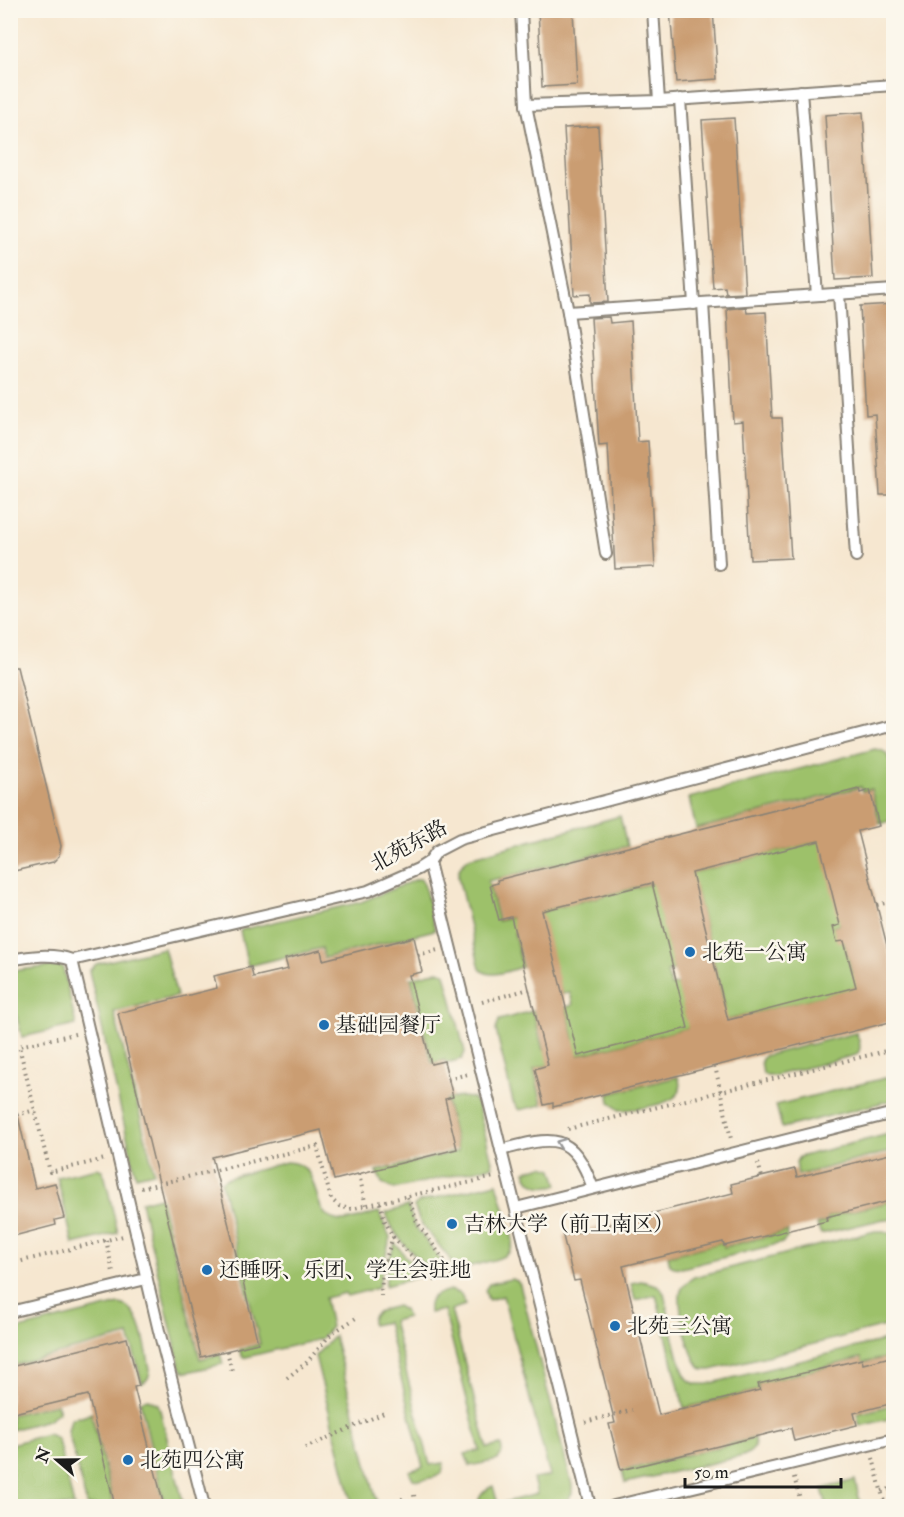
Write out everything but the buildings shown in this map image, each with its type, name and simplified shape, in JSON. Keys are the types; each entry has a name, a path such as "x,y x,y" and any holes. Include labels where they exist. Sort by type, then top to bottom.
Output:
{"lane":[{"path":"521,10 526,105 568,312 606,554"},
{"path":"653,10 659,101"},
{"path":"526,105 659,101 894,85"},
{"path":"801,91 817,295"},
{"path":"680,99 699,303 719,564"},
{"path":"568,312 894,290"},
{"path":"839,294 856,556"},
{"name":"北苑东路","path":"10,960 63,956 72,960 368,891 429,862 437,851 460,839 894,725"},
{"path":"429,862 590,1506"},
{"path":"72,960 146,1279 204,1506"},
{"path":"516,1208 894,1113"},
{"path":"501,1150 549,1139 560,1142 569,1146 578,1155 594,1188"},
{"path":"10,1312 146,1279"},
{"path":"614,1506 894,1439"}],"path":[{"path":"877,905 894,901"},
{"path":"482,1002 529,989"},
{"path":"75,1034 19,1046 50,1172 105,1159"},
{"path":"564,1130 894,1049"},
{"path":"715,1066 732,1140"},
{"path":"17,1115 35,1110"},
{"path":"137,1189 317,1146 331,1199 339,1206 350,1209 496,1176"},
{"path":"758,1163 762,1177"},
{"path":"359,1174 366,1206"},
{"path":"408,1197 417,1222 446,1263 453,1280"},
{"path":"380,1203 393,1237 438,1283"},
{"path":"10,1264 124,1236"},
{"path":"381,1296 383,1271 393,1237"},
{"path":"106,1240 114,1274"},
{"path":"287,1378 306,1363 331,1334 359,1316"},
{"path":"227,1351 232,1371"},
{"path":"585,1422 632,1410"},
{"path":"305,1448 384,1413"},
{"path":"873,1457 885,1506"},
{"path":"794,1476 802,1506"},
{"path":"882,1491 894,1488"},
{"path":"414,1495 416,1506"},
{"path":"392,1506 405,1497 400,1506"},
{"path":"707,1506 705,1498 715,1506"}],"green space":[{"path":"875,749 886,753 890,761 894,786 893,820 880,824 871,789 862,791 861,787 696,829 689,798"},
{"path":"620,816 627,846 488,881 498,921 517,916 520,930 514,933 522,967 494,974 480,969 458,877 462,864 469,858"},
{"path":"834,837 840,925 833,927 844,941 852,973 871,984 719,1022 725,1007 695,887 684,875"},
{"path":"421,879 424,884 435,930 324,958 322,948 248,966 240,931 361,902"},
{"path":"661,881 674,970 667,972 671,986 678,984 697,1026 564,1059 574,1040 566,1007 573,1005 570,993 563,994 528,915"},
{"path":"164,948 177,996 114,1012 154,1172 136,1176 89,971 96,964"},
{"path":"53,966 63,968 76,1025 22,1037 11,999 11,971"},
{"path":"438,971 445,973 465,1052 462,1059 446,1063 445,1060 432,1063 411,978"},
{"path":"533,1011 543,1050 550,1048 554,1063 534,1069 542,1105 519,1110 513,1102 496,1030 499,1020"},
{"path":"856,1033 860,1047 856,1055 773,1076 763,1074 761,1061 764,1056"},
{"path":"893,1076 893,1100 782,1128 776,1105"},
{"path":"678,1077 679,1092 675,1097 661,1103 643,1108 619,1110 610,1102 609,1094"},
{"path":"459,1097 473,1098 478,1106 493,1166 394,1189 382,1183 377,1171 458,1151 446,1100"},
{"path":"893,1133 893,1151 798,1175 796,1162 799,1157"},
{"path":"286,1162 299,1165 308,1172 323,1212 330,1218 346,1221 379,1212 390,1238 378,1288 347,1296 345,1293 325,1298 331,1327 320,1339 243,1358 239,1350 260,1344 221,1182"},
{"path":"543,1166 553,1169 558,1185 537,1186 530,1181 525,1171"},
{"path":"97,1168 102,1170 105,1177 118,1233 73,1244 57,1177"},
{"path":"497,1183 513,1240 511,1250 502,1257 454,1270 450,1259 420,1222 414,1206 419,1202"},
{"path":"160,1197 200,1359 220,1354 223,1364 188,1372 183,1371 180,1366 141,1202"},
{"path":"893,1201 893,1220 884,1219 821,1234 817,1225 828,1221 827,1217"},
{"path":"408,1206 414,1225 443,1263 446,1271 434,1273 394,1231 386,1213"},
{"path":"788,1231 787,1238 782,1243 682,1268 670,1265 668,1256 723,1242 724,1247"},
{"path":"875,1231 884,1231 893,1235 893,1324 711,1370 704,1370 699,1366 686,1336 680,1303 682,1289 694,1277"},
{"path":"395,1243 405,1256 427,1275 385,1286 388,1263"},
{"path":"511,1279 520,1285 572,1485 572,1493 564,1506 478,1506 482,1494 493,1486 498,1504 537,1494 533,1479 550,1476 503,1296 488,1300 485,1290 489,1284"},
{"path":"641,1281 657,1285 664,1293 680,1363 687,1378 694,1383 708,1384 893,1338 893,1356 863,1363 861,1358 758,1384 759,1390 684,1408 656,1295 635,1300 631,1283"},
{"path":"450,1290 461,1294 465,1305 451,1310 487,1448 501,1445 502,1451 498,1460 470,1466 465,1454 480,1450 444,1310 429,1313 431,1299"},
{"path":"119,1304 133,1312 142,1330 150,1369 148,1378 144,1382 142,1383 129,1335 11,1366 11,1331"},
{"path":"397,1306 404,1310 407,1317 393,1321 430,1465 444,1463 442,1473 424,1479 413,1479 409,1471 423,1467 387,1322 372,1325 373,1316 376,1313"},
{"path":"334,1336 378,1506 353,1506 315,1356"},
{"path":"148,1399 158,1404 184,1506 165,1506 140,1401"},
{"path":"57,1404 59,1412 48,1420 11,1430 11,1415"},
{"path":"893,1405 893,1418 860,1426 857,1414"},
{"path":"91,1413 114,1506 87,1506 68,1431 71,1419"},
{"path":"47,1434 58,1440 74,1506 11,1506 11,1444"},
{"path":"755,1438 753,1449 743,1456 625,1483 622,1471"},
{"path":"855,1480 861,1506 827,1506 822,1489"}],"place":[{"name":"北苑一公寓","path":"690,952"},
{"name":"基础园餐厅","path":"324,1025"},
{"name":"吉林大学（前卫南区）","path":"452,1224"},
{"name":"还睡呀、乐团、学生会驻地","path":"207,1270"},
{"name":"北苑三公寓","path":"615,1326"},
{"name":"北苑四公寓","path":"128,1460"}]}
